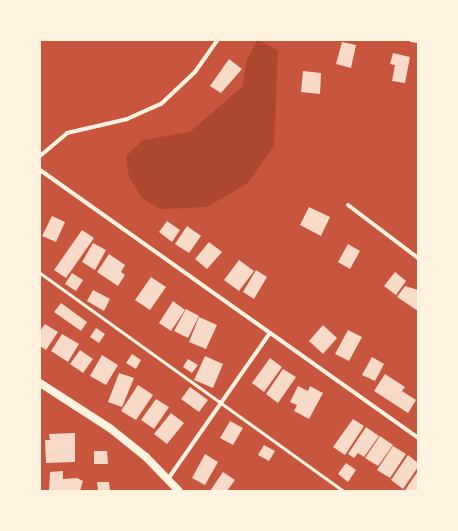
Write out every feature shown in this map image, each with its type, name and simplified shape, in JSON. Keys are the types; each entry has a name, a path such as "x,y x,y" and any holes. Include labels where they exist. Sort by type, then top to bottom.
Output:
{"main road":[{"path":"40,383 111,429 180,491"}],"street":[{"path":"40,156 67,134 127,119 160,104 195,72 217,40"},
{"path":"411,40 418,41"},
{"path":"40,170 418,438"},
{"path":"348,205 418,258"},
{"path":"168,479 223,403 270,333"}],"lane":[{"path":"40,273 223,403 343,491"}],"shaded area":[{"path":"257,40 278,50 274,146 248,183 207,207 160,209 142,198 129,177 126,156 143,140 190,132 243,86 246,62"}],"building":[{"path":"342,42 356,45 351,68 336,64"},
{"path":"393,53 410,57 405,83 392,81 395,65 390,64"},
{"path":"229,59 242,69 221,93 210,86"},
{"path":"303,71 321,73 320,94 301,92"},
{"path":"309,207 330,217 321,236 300,225"},
{"path":"52,216 65,222 56,242 42,236"},
{"path":"167,221 180,230 172,242 159,232"},
{"path":"187,226 201,236 189,253 175,244"},
{"path":"82,230 94,238 66,278 54,270"},
{"path":"209,242 222,252 207,269 195,259"},
{"path":"93,243 106,250 95,270 82,262"},
{"path":"348,244 360,251 350,269 338,262"},
{"path":"109,254 125,265 121,272 125,275 118,286 97,272"},
{"path":"239,260 254,271 239,291 224,280"},
{"path":"256,270 267,277 254,299 243,292"},
{"path":"395,272 406,281 396,295 384,286"},
{"path":"72,273 83,280 76,291 65,284"},
{"path":"151,277 166,287 150,310 135,300"},
{"path":"405,286 418,290 418,311 397,297"},
{"path":"93,290 110,299 104,311 87,301"},
{"path":"173,301 185,310 171,331 159,323"},
{"path":"61,303 87,322 81,331 54,312"},
{"path":"186,309 199,316 188,338 174,331"},
{"path":"199,317 217,325 206,349 189,342"},
{"path":"45,324 58,332 46,350 40,346 40,331"},
{"path":"323,325 337,338 323,354 309,341"},
{"path":"96,328 105,334 99,343 90,337"},
{"path":"348,330 362,337 349,361 335,354"},
{"path":"62,334 79,344 68,362 51,351"},
{"path":"80,350 93,359 83,373 70,364"},
{"path":"132,354 141,360 136,369 126,363"},
{"path":"102,355 118,365 106,385 90,376"},
{"path":"205,356 223,364 213,388 194,380"},
{"path":"372,357 384,364 375,381 362,375"},
{"path":"270,358 282,367 264,392 252,383"},
{"path":"188,359 198,365 192,373 183,367"},
{"path":"283,369 296,377 278,403 266,394"},
{"path":"119,373 134,378 122,407 108,402"},
{"path":"385,374 405,387 402,391 416,400 408,413 374,391"},
{"path":"138,385 153,395 136,420 121,411"},
{"path":"298,386 308,391 310,386 323,393 309,419 294,411 297,405 290,402"},
{"path":"190,387 208,400 199,412 181,399"},
{"path":"156,399 169,407 154,429 141,420"},
{"path":"171,413 184,423 167,444 154,434"},
{"path":"353,419 364,426 345,455 333,447"},
{"path":"230,421 243,428 233,445 220,438"},
{"path":"366,427 379,436 364,457 358,453 354,458 348,454"},
{"path":"75,433 75,462 46,463 45,440 50,440 49,434"},
{"path":"380,436 393,445 378,466 365,458"},
{"path":"264,445 275,451 269,461 258,455"},
{"path":"393,446 406,454 390,478 377,470"},
{"path":"94,451 107,451 108,464 94,464"},
{"path":"205,454 218,462 205,485 192,478"},
{"path":"408,455 418,463 418,467 403,489 391,480"},
{"path":"346,463 356,470 348,482 338,474"},
{"path":"63,471 63,479 77,478 83,481 80,491 49,491 50,472"},
{"path":"418,471 418,491 406,491 405,490"},
{"path":"223,472 235,480 227,491 210,491"},
{"path":"97,482 109,482 110,491 98,491"}]}
